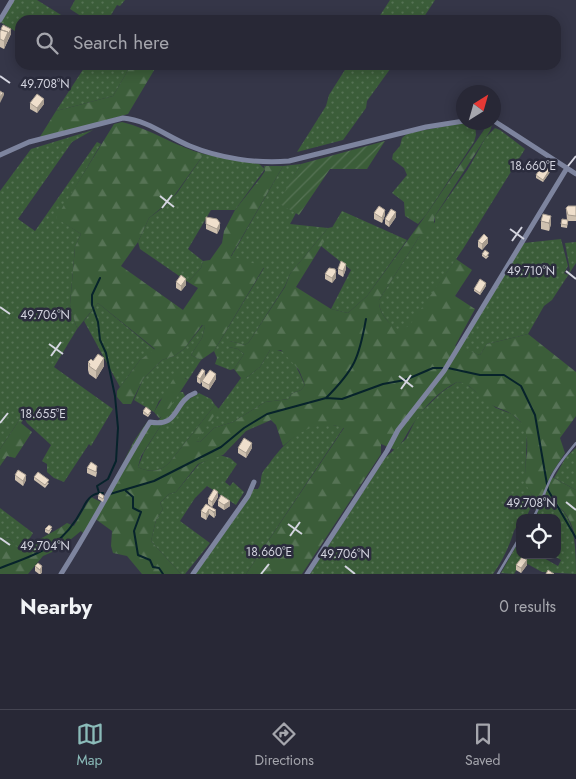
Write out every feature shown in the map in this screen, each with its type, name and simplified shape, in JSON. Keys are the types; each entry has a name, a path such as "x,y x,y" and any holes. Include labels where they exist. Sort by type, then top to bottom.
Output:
{"street":[{"path":"0,20 12,0"},
{"path":"0,155 29,142 123,118 151,126 203,151 266,162 289,162 426,127 456,122"},
{"path":"501,126 576,174"},
{"path":"307,574 387,451 398,430 444,371 567,168"},
{"path":"61,574 101,508 114,480 150,422 162,424 170,420 187,396 194,393"},
{"path":"193,574 248,496 254,482"}],"lane":[{"path":"536,514 542,504 550,480 558,466 576,443"},
{"path":"498,574 516,543"}],"green space":[{"path":"14,0 37,0 61,15 15,15 15,31 0,22"},
{"path":"75,0 125,0 120,6 117,5 111,15 79,15 70,9"},
{"path":"390,0 435,0 425,15 380,15"},
{"path":"83,70 128,70 113,96 56,111"},
{"path":"128,70 154,70 128,114 38,140 56,111 113,96"},
{"path":"345,70 389,70 367,101 366,108 343,140 297,152 326,106 329,95"},
{"path":"122,122 204,154 171,200 149,218 138,242 121,266 183,310 198,288 188,282 201,268 203,261 210,260 222,243 224,231 235,210 265,171 264,166 283,166 231,256 264,267 214,351 201,360 191,355 202,338 205,326 202,325 184,349 174,356 162,360 143,379 131,404 123,404 117,397 117,391 140,360 155,349 98,303 77,329 70,305 75,247 81,234 56,218 114,124"},
{"path":"456,124 456,130 476,130 474,142 426,215 418,224 405,216 404,202 392,193 407,175 404,168 392,159 393,154 400,146 402,138 408,133"},
{"path":"93,130 72,142 18,219 35,231 97,142 101,144 57,218 81,234 75,247 70,305 77,329 54,367 113,409 91,446 89,444 64,482 54,478 47,472 47,464 42,461 51,445 27,423 25,419 29,412 26,410 0,449 0,191 31,149"},
{"path":"484,130 490,130 435,216 433,227 419,237 379,300 379,305 385,318 392,325 400,330 409,326 456,259 472,270 455,296 475,309 455,346 480,355 487,344 528,334 576,372 576,416 560,438 565,453 550,476 576,490 576,540 570,521 563,510 546,502 538,514 533,505 533,498 525,480 527,436 520,421 510,413 485,401 469,386 457,382 444,390 427,406 395,450 381,444 381,454 302,574 246,574 344,428 327,425 311,428 297,435 283,446 276,425 271,420 246,431 223,455 198,464 176,492 169,494 160,503 163,509 156,520 151,541 181,574 142,574 127,556 113,553 111,546 112,531 94,518 83,533 81,531 59,549 43,556 28,574 0,574 0,541 9,538 21,550 67,523 74,526 91,497 103,503 134,441 147,422 161,425 141,456 138,467 154,471 169,463 215,405 219,409 196,441 200,442 214,428 233,422 265,402 289,399 291,394 301,390 305,385 299,370 281,350 270,350 260,367 246,378 241,378 234,369 244,354 238,349 229,347 228,343 230,341 245,345 249,342 285,287 290,274 328,228 333,227 296,287 331,309 348,313 367,296 426,215"},
{"path":"493,130 500,130 525,149 463,249 410,326 400,331 385,318 380,309 379,300 419,237 435,222 435,216 468,169 486,137"},
{"path":"385,141 367,169 330,169 299,215 278,203 301,164"},
{"path":"204,154 259,164 265,169 235,210 211,210 188,249 203,261 201,268 188,282 140,249 138,242 149,218 165,206 177,193"},
{"path":"301,164 279,203 296,213 290,224 328,228 290,274 285,286 249,342 245,345 230,341 229,347 238,349 244,354 234,369 230,370 215,364 217,358 214,351 264,268 231,257 283,166"},
{"path":"342,211 407,240 367,296 348,313 331,309 351,270 321,246"},
{"path":"561,239 568,266 564,273 567,275 570,270 565,243 576,242 576,263 552,300 544,306 528,334 487,344 480,355 458,348 524,243"},
{"path":"98,303 155,350 140,360 120,387 84,321"},
{"path":"203,325 205,326 202,338 191,355 201,360 188,380 185,378 159,401 154,412 134,400 143,379 162,360 174,356 184,349"},
{"path":"270,350 283,352 292,360 305,385 301,390 291,394 289,399 265,402 233,422 214,428 200,442 195,441 241,378 246,378 260,367"},
{"path":"175,376 181,376 188,380 165,415 159,418 154,412"},
{"path":"457,382 465,383 496,408 512,414 525,426 527,432 525,480 534,500 528,514 516,514 516,528 500,564 493,574 310,574 385,458 406,439 418,415 442,392"},
{"path":"180,392 183,392 185,396 169,418 166,421 158,421"},
{"path":"199,393 211,399 215,405 169,463 154,471 138,467 144,452 161,425 168,423 186,401"},
{"path":"26,410 29,412 21,423 32,432 15,458 7,456 0,466 0,449"},
{"path":"327,424 344,427 246,574 195,574 253,489 258,489 263,472 277,454 302,431"},
{"path":"576,448 576,490 554,478 566,457"},
{"path":"219,455 230,458 237,464 225,482 230,486 233,482 244,492 236,505 207,486 195,498 180,521 210,543 185,574 181,574 151,541 156,520 163,509 160,503 169,494 176,492 199,464"},
{"path":"545,502 555,505 563,511 572,530 576,553 576,574 542,572 522,561 514,574 501,573 516,546 516,559 546,559 558,566 561,560 559,559 561,559 561,514 538,514"},
{"path":"0,508 33,533 28,541 32,543 20,550 9,538 0,541"}],"building":[{"path":"3,25 11,29 8,34 8,32 1,29"},
{"path":"1,30 8,32 4,41 0,39"},
{"path":"37,94 44,99 37,108 30,103"},
{"path":"543,164 550,169 543,180 536,175"},
{"path":"379,206 385,210 382,218 374,213"},
{"path":"568,206 576,206 576,216 568,215 566,208"},
{"path":"391,209 396,212 389,222 385,219"},
{"path":"543,214 551,216 549,223 541,221"},
{"path":"206,217 217,219 220,223 217,229 206,224"},
{"path":"562,219 568,220 567,225 561,224"},
{"path":"484,234 488,238 482,244 478,241"},
{"path":"485,250 489,253 486,257 482,254"},
{"path":"341,261 346,264 343,271 338,269"},
{"path":"329,268 335,269 336,272 332,278 325,274"},
{"path":"181,275 186,279 181,286 176,282"},
{"path":"480,279 486,283 480,293 474,289"},
{"path":"98,354 104,358 96,371 89,366 88,362 91,359 93,361"},
{"path":"202,369 205,371 200,379 197,377"},
{"path":"210,370 216,374 209,385 202,381"},
{"path":"146,407 151,411 148,415 143,411"},
{"path":"244,438 252,443 246,453 238,448"},
{"path":"91,462 97,466 96,472 87,468"},
{"path":"18,470 26,475 23,481 15,475"},
{"path":"38,472 49,480 45,485 34,477"},
{"path":"214,489 218,492 212,502 208,499"},
{"path":"100,493 104,496 103,499 98,496"},
{"path":"221,495 230,501 224,505 218,501"},
{"path":"206,504 216,510 214,512 209,509 206,514 201,511"},
{"path":"49,525 52,527 49,531 45,529"},
{"path":"520,559 527,560 521,568 516,565"},
{"path":"38,563 42,566 40,570 35,566"},
{"path":"548,570 554,574 546,574"}],"waterway":[{"path":"99,493 97,486 108,479 116,461 118,428 115,396 106,353 100,340 98,322 92,305 92,295 100,278"},
{"path":"326,398 350,371 361,344 366,319"},
{"path":"110,494 154,481 221,447 244,428 267,414 326,398 342,399 383,384 405,380 433,368 444,368"},
{"path":"448,368 480,375 504,375 521,386 535,415 548,490 576,538"},
{"path":"126,491 133,497 133,508 141,512 134,531 138,555 150,560 153,567 159,568 163,574"},
{"path":"0,568 38,553 58,541 75,521 88,499 93,495 103,493"}]}
